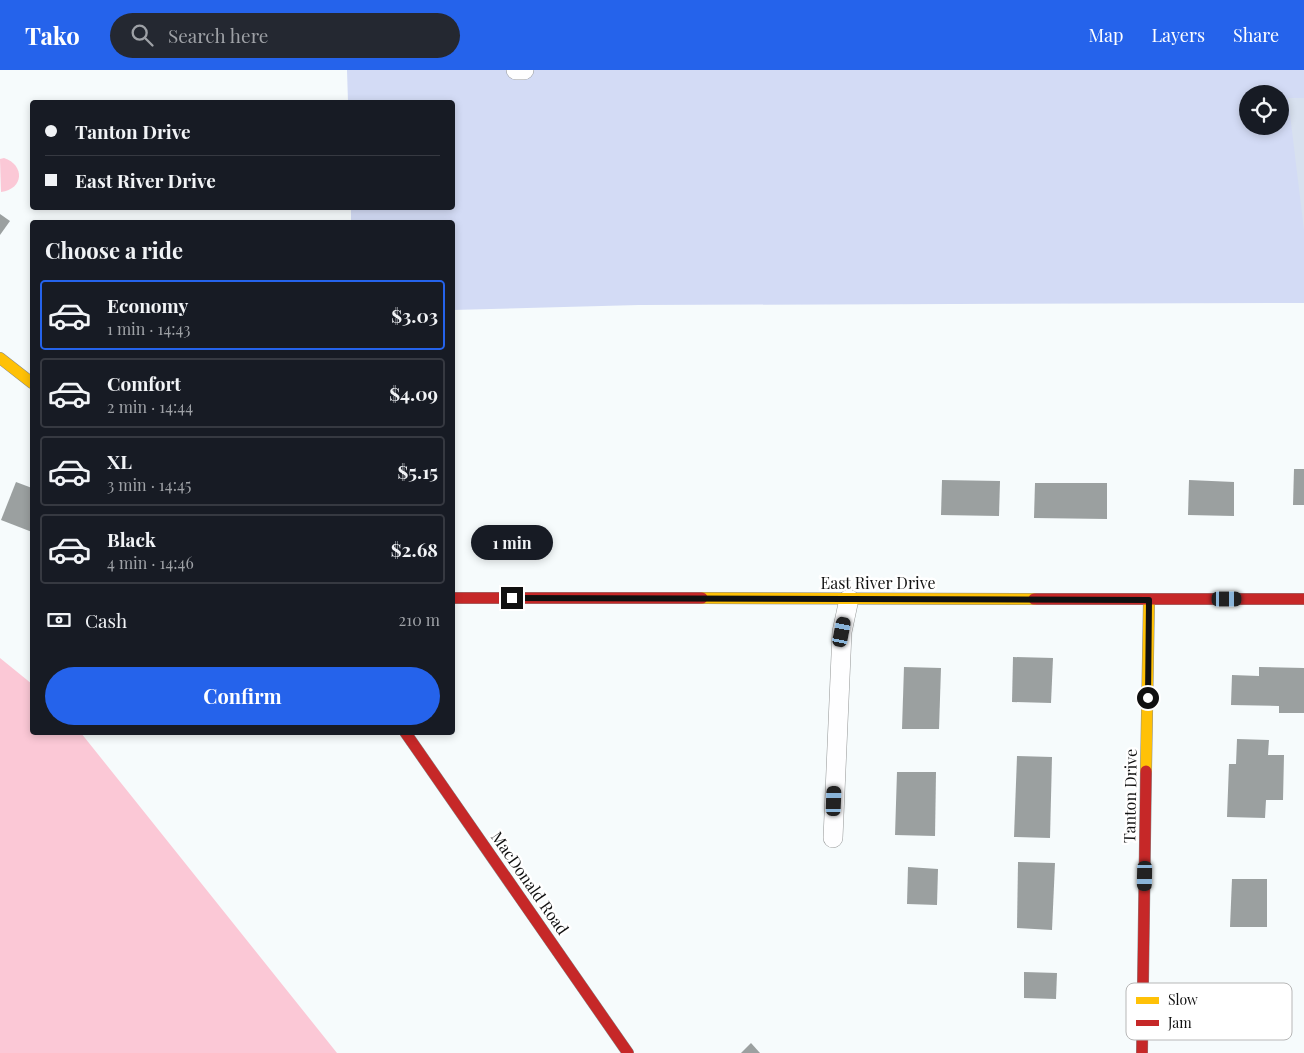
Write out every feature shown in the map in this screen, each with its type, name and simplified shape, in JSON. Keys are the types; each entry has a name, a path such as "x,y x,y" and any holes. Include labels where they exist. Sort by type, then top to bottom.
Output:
{"street":[{"path":"516,70 524,70"},
{"path":"0,358 30,381"},
{"name":"East River Drive","path":"455,598 1304,599"},
{"path":"833,838 842,632 849,599"},
{"name":"Tanton Drive","path":"1143,983 1149,600"},
{"name":"MacDonald Road","path":"407,735 628,1053"},
{"name":"Tanton Drive","path":"1142,1040 1142,1053"}],"shaded area":[{"path":"347,70 1304,70 1304,303 639,305 455,310 455,220 351,220 351,210 455,210 455,100 348,100"},
{"path":"1289,98 1304,98 1304,230 1289,106"},
{"path":"4,158 16,166 19,176 18,182 14,186 9,190 1,192 0,159"},
{"path":"0,658 30,682 30,735 83,735 337,1053 0,1053"}],"building":[{"path":"0,214 10,221 0,235"},
{"path":"1294,469 1304,469 1304,505 1293,505"},
{"path":"942,480 1000,481 999,516 941,515"},
{"path":"1189,480 1234,482 1234,516 1188,515"},
{"path":"16,482 30,487 30,531 1,520"},
{"path":"1035,483 1107,483 1107,519 1034,518"},
{"path":"1013,657 1053,658 1051,703 1012,702"},
{"path":"904,667 941,668 939,729 902,729"},
{"path":"1259,667 1304,668 1304,713 1279,713 1279,706 1231,705 1232,675 1259,676"},
{"path":"1237,739 1269,740 1268,755 1284,755 1283,800 1266,800 1265,818 1227,817 1229,764 1236,764"},
{"path":"1017,756 1052,757 1050,838 1014,837"},
{"path":"897,772 936,772 935,836 895,835"},
{"path":"1018,862 1055,863 1052,930 1017,928"},
{"path":"908,867 938,869 937,905 907,904"},
{"path":"1232,879 1267,879 1267,927 1230,927"},
{"path":"1024,972 1057,973 1056,999 1024,998"},
{"path":"751,1043 760,1053 741,1053"}],"traffic: slow":[{"path":"0,358 30,381"},
{"path":"702,598 1034,599"},
{"path":"1146,771 1149,600"}],"traffic: jam":[{"path":"455,598 702,598"},
{"path":"1034,599 1304,599"},
{"path":"407,735 628,1053"},
{"path":"1143,983 1146,771"},
{"path":"1142,1040 1142,1053"}],"route":[{"path":"512,598 1149,600 1148,698"}]}
